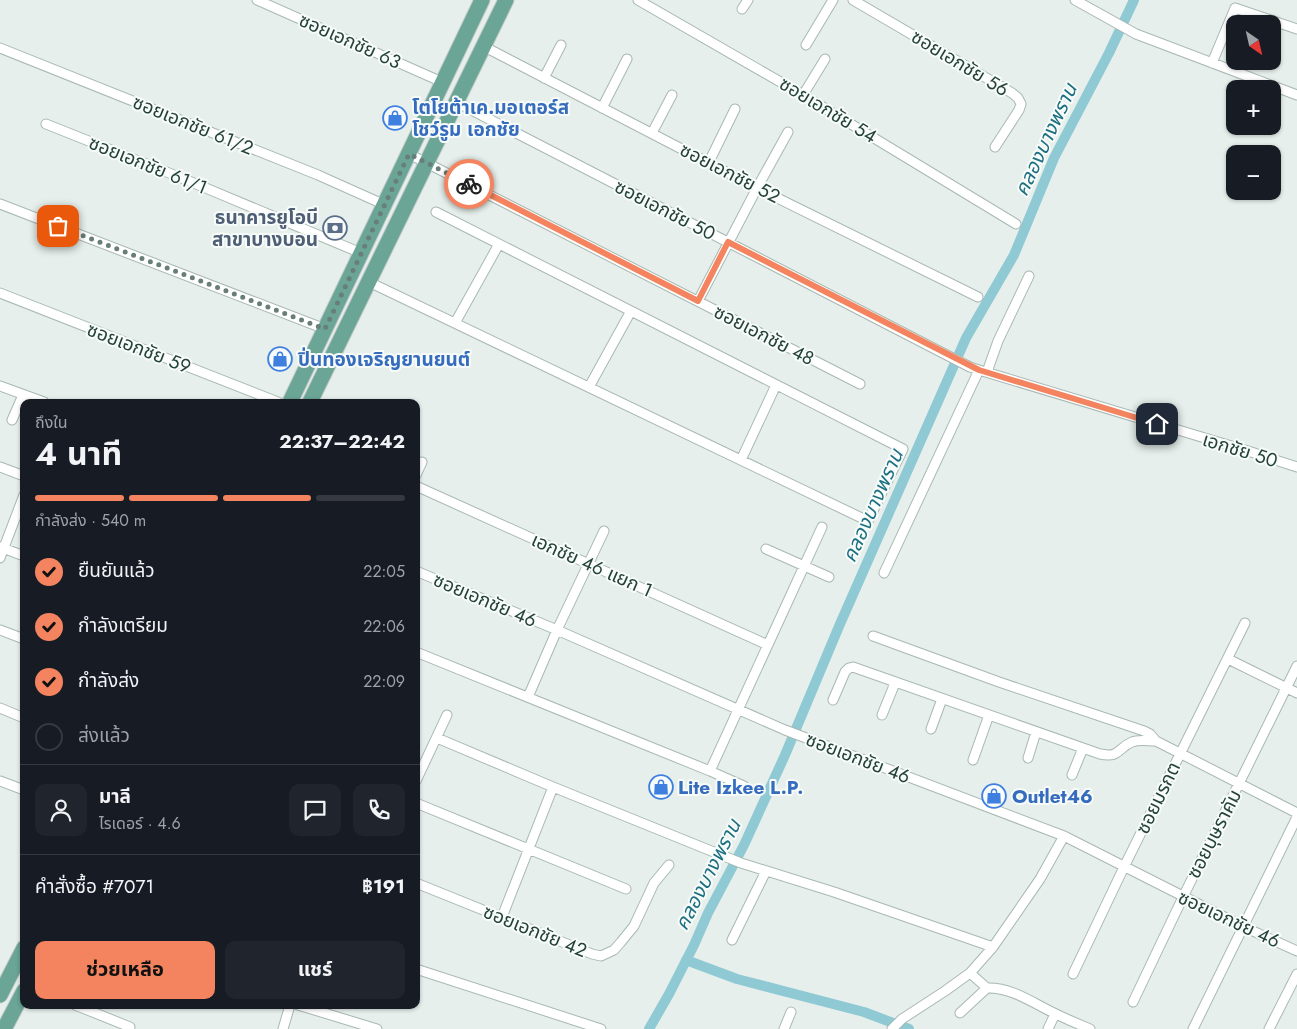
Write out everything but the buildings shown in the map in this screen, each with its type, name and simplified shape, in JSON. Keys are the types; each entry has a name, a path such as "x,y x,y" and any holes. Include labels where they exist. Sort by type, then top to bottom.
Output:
{"main road":[{"path":"291,399 482,0"},
{"path":"311,399 506,0"},
{"path":"0,995 20,956"},
{"path":"4,1029 20,999"}],"street":[{"name":"ซอยเอกชัย 63","path":"257,0 442,82"},
{"name":"ซอยเอกชัย 54","path":"638,0 803,94 1016,224"},
{"path":"742,10 748,0"},
{"path":"806,44 833,0"},
{"name":"ซอยเอกชัย 56","path":"853,0 1018,98 1021,104 1019,110 995,147"},
{"path":"1075,0 1136,34 1297,95"},
{"path":"1212,63 1235,8 1297,29"},
{"path":"544,78 561,45"},
{"name":"ซอยเอกชัย 52","path":"483,46 757,188 978,297"},
{"name":"ซอยเอกชัย 61/2","path":"0,48 318,175 385,205"},
{"path":"602,108 627,59"},
{"path":"803,94 825,59"},
{"path":"652,133 672,95"},
{"name":"ซอยเอกชัย 50","path":"456,102 955,359"},
{"path":"709,162 735,109"},
{"name":"ซอยเอกชัย 61/1","path":"46,124 361,253"},
{"path":"698,301 788,132"},
{"name":"ซอยเอกชัย 48","path":"409,154 860,384"},
{"path":"0,204 325,329"},
{"path":"369,282 868,521 903,449 436,212"},
{"path":"455,323 499,244"},
{"path":"884,573 979,370 998,341 1029,276"},
{"name":"ซอยเอกชัย 59","path":"0,293 270,399"},
{"path":"590,387 631,311"},
{"name":"เอกชัย 50","path":"955,359 979,370 1297,468"},
{"path":"741,460 776,384"},
{"path":"0,386 35,399"},
{"path":"21,399 23,395"},
{"path":"12,420 20,402"},
{"path":"420,466 422,462"},
{"path":"0,467 20,474"},
{"name":"เอกชัย 46 แยก 1","path":"420,488 768,645"},
{"path":"0,558 2,547 20,505"},
{"path":"710,771 822,527"},
{"path":"528,697 557,630 604,531"},
{"path":"2,547 20,554"},
{"path":"766,549 829,577"},
{"name":"ซอยเอกชัย 46","path":"420,573 557,630 785,730 1064,836 1182,897 1297,950"},
{"name":"ซอยมรกต","path":"1073,974 1245,623"},
{"path":"0,630 20,638"},
{"path":"873,636 999,682 1144,731 1150,734 1156,741 1180,754 1297,812"},
{"path":"420,654 744,786"},
{"path":"1228,659 1297,693"},
{"name":"ซอยบุษราคัม","path":"1133,1002 1182,897 1240,784 1297,666"},
{"path":"833,700 845,672 853,667 1100,754 1110,756 1117,754 1130,742 1137,740 1156,741"},
{"path":"882,715 895,683"},
{"path":"931,729 942,699"},
{"path":"0,708 20,716"},
{"path":"420,768 437,738 447,715"},
{"path":"973,760 989,716"},
{"path":"1028,758 1036,732"},
{"path":"437,738 739,862 834,892 993,947"},
{"path":"1072,776 1083,748"},
{"path":"0,781 20,788"},
{"path":"502,917 553,787"},
{"path":"420,805 626,889"},
{"path":"1193,1029 1297,817"},
{"path":"892,1029 902,1019 970,973 993,947 1040,879 1064,836"},
{"name":"ซอยเอกชัย 42","path":"420,885 601,956 614,950 634,926 654,882 669,865"},
{"path":"732,940 766,871"},
{"path":"420,970 601,1029"},
{"path":"970,973 987,988"},
{"path":"1269,1029 1297,974"},
{"path":"960,1013 987,988 995,987 1016,994 1090,1029"},
{"path":"85,1009 130,1028"},
{"path":"283,1029 289,1009"},
{"path":"311,1009 377,1029"},
{"path":"784,1029 791,1012"},
{"path":"1048,1029 1055,1014"}],"waterway":[{"name":"คลองบางพราน","path":"649,1029 669,994 708,913 744,845 966,338 1014,255 1054,158 1109,53 1134,0"},
{"path":"686,960 737,979 864,1012 909,1029"}],"way so far":[{"path":"58,226 325,329 409,154 469,184"}],"place":[{"name":"โตโยต้าเค.มอเตอร์ส โชว์รูม เอกชัย","path":"395,118"},
{"name":"ธนาคารยูโอบี สาขาบางบอน","path":"335,228"},
{"name":"ปิ่นทองเจริญยานยนต์","path":"280,359"},
{"name":"Lite Izkee L.P.","path":"661,787"},
{"name":"Outlet46","path":"994,796"}],"route":[{"path":"469,184 698,301 728,242 979,370 1157,424"}]}
